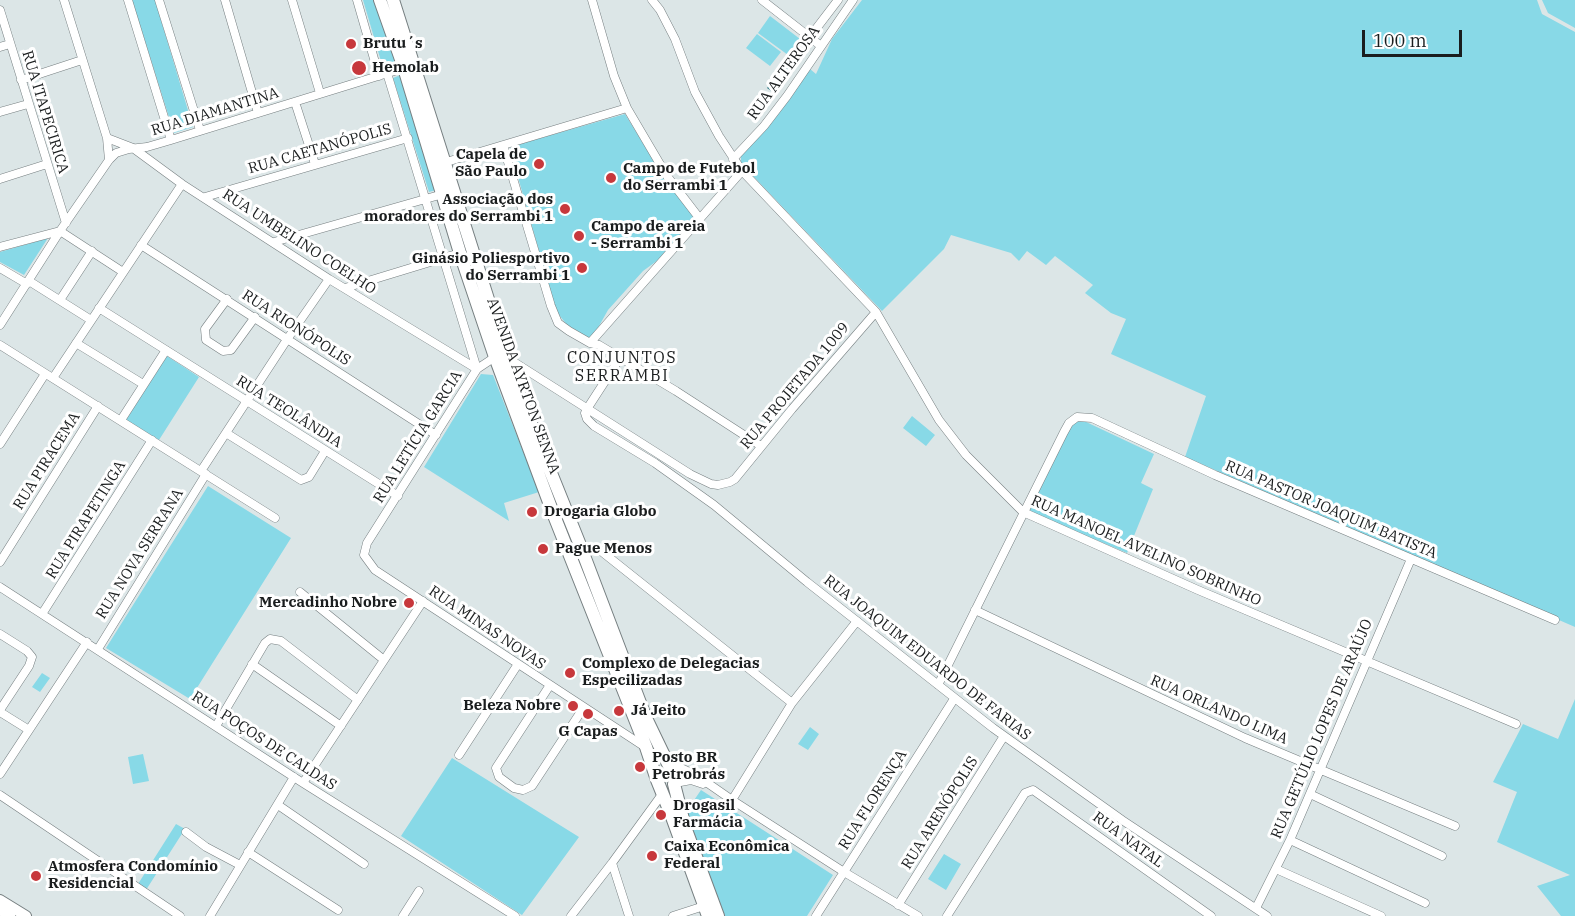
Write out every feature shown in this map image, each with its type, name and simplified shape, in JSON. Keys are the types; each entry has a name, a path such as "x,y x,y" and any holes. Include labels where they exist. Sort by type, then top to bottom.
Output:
{"main road":[{"name":"AVENIDA AYRTON SENNA","path":"380,0 404,68 460,253 473,275"},
{"name":"AVENIDA AYRTON SENNA","path":"393,0 443,163 473,275 553,513 640,718 671,765 676,777 674,784"},
{"name":"AVENIDA AYRTON SENNA","path":"500,357 582,549 640,718 646,747 706,911"},
{"path":"671,765 662,768 659,784 666,788 674,784 685,827 718,916"},
{"path":"0,900 26,916"},
{"path":"0,910 10,916"}],"street":[{"path":"64,0 107,138 109,160"},
{"path":"129,0 171,140"},
{"path":"159,0 200,130"},
{"path":"225,0 258,113"},
{"path":"292,0 320,93"},
{"path":"357,0 408,138 477,369"},
{"path":"591,0 614,76 627,108 667,176 700,219"},
{"name":"RUA MANOEL AVELINO SOBRINHO","path":"652,0 660,10 675,39 695,92 733,159 876,312 939,420 966,455 1023,512 1196,593 1516,724"},
{"path":"762,0 809,39 821,46"},
{"name":"RUA ALTEROSA","path":"809,39 838,0"},
{"name":"RUA ALTEROSA","path":"733,159 764,126 787,96 852,0"},
{"name":"RUA ITAPECIRICA","path":"0,10 66,223"},
{"path":"0,47 10,44"},
{"path":"21,80 82,60"},
{"name":"RUA DIAMANTINA","path":"0,325 60,231 109,160 120,151 171,140 404,68"},
{"path":"295,102 315,164"},
{"path":"0,112 28,104"},
{"path":"443,163 627,108"},
{"name":"RUA UMBELINO COELHO","path":"107,138 133,148 182,184 329,279 477,369"},
{"name":"RUA CAETANÓPOLIS","path":"205,197 408,138"},
{"path":"503,145 556,319 562,326 590,343 599,345 676,391 761,446"},
{"path":"0,179 47,164"},
{"path":"590,343 742,171"},
{"path":"53,378 182,184"},
{"path":"274,243 443,194"},
{"path":"0,247 60,231 123,272"},
{"name":"RUA RIONÓPOLIS","path":"141,245 436,435"},
{"path":"60,300 92,251"},
{"path":"345,288 460,253"},
{"path":"0,268 60,300 91,320"},
{"name":"RUA NOVA SERRANA","path":"98,649 226,433 329,279"},
{"path":"227,299 204,333 206,340 223,351 234,348 255,317"},
{"name":"RUA TEOLÂNDIA","path":"99,308 398,496"},
{"name":"RUA PROJETADA 1009","path":"735,479 876,312"},
{"path":"76,344 143,384"},
{"path":"0,345 275,518"},
{"path":"121,420 166,350"},
{"name":"RUA LETÍCIA GARCIA","path":"370,537 385,508 398,496 477,369 500,357"},
{"name":"RUA JOAQUIM EDUARDO DE FARIAS","path":"500,357 703,481 718,485 735,479"},
{"path":"587,409 620,358"},
{"path":"0,444 45,374"},
{"name":"RUA PIRACEMA","path":"0,562 98,406"},
{"name":"RUA JOAQUIM EDUARDO DE FARIAS","path":"587,409 586,418 594,426 655,464 714,506 954,699 1122,820 1268,916"},
{"name":"RUA PASTOR JOAQUIM BATISTA","path":"1023,512 1069,423 1077,417 1092,418 1214,477 1555,620"},
{"path":"226,433 301,480 308,479 312,475 325,451"},
{"name":"RUA PIRAPETINGA","path":"42,614 152,440"},
{"path":"938,685 1023,512"},
{"name":"RUA MINAS NOVAS","path":"370,537 364,555 375,570 394,579 550,686 646,747"},
{"path":"582,549 601,550 792,703"},
{"name":"RUA GETÚLIO LOPES DE ARAÚJO","path":"1256,908 1290,840 1411,559"},
{"name":"RUA POÇOS DE CALDAS","path":"0,587 298,780 515,916"},
{"path":"300,592 384,660"},
{"path":"210,916 279,806 341,726 423,601"},
{"name":"RUA ORLANDO LIMA","path":"975,610 1197,716 1455,826"},
{"path":"732,800 792,703 804,692 857,621"},
{"path":"0,634 30,653 32,657 29,666 0,711 29,730"},
{"path":"216,726 267,640 278,639 358,700"},
{"path":"0,774 3,761 29,730 87,642"},
{"path":"252,664 341,726"},
{"path":"459,754 518,664"},
{"path":"550,686 496,768 497,773 514,788 526,790 532,786 584,707"},
{"name":"RUA FLORENÇA","path":"816,916 954,699"},
{"path":"626,734 640,718"},
{"name":"RUA ARENÓPOLIS","path":"898,905 1004,736"},
{"path":"907,753 916,758"},
{"path":"671,765 696,775 844,872 918,916"},
{"path":"674,784 694,781 713,787"},
{"path":"571,916 612,863 659,784"},
{"name":"RUA NATAL","path":"947,916 1029,790 1036,791 1211,916"},
{"path":"1310,794 1442,855"},
{"path":"0,795 180,916"},
{"path":"279,806 364,864"},
{"path":"186,832 206,847 240,865"},
{"path":"1290,840 1425,903"},
{"path":"249,853 338,910"},
{"path":"612,863 629,916"},
{"path":"1276,869 1381,916"},
{"path":"403,916 419,891"},
{"path":"672,916 706,911"}],"shaded area":[{"path":"132,0 155,0 193,127 174,133"},
{"path":"363,0 375,0 398,63 383,68"},
{"path":"862,0 1537,0 1542,14 1575,32 1575,627 1185,457 1206,396 1111,354 1126,319 1111,313 1085,293 1093,285 1055,256 1046,265 1027,251 1019,261 1011,253 951,235 944,249 882,311 753,176 743,170 741,164 741,154 770,125 810,69 816,74 832,39"},
{"path":"1542,0 1575,0 1575,28 1548,13"},
{"path":"770,16 800,39 788,55 758,33"},
{"path":"757,34 781,52 770,66 746,48"},
{"path":"785,63 789,66 786,70 790,72 774,92 768,88"},
{"path":"403,74 440,189 429,192 393,78"},
{"path":"625,114 665,179 693,215 694,220 665,255 643,271 608,310 594,335 589,338 567,325 556,311 510,149 513,146"},
{"path":"48,238 24,275 0,262 0,252"},
{"path":"167,356 199,377 159,440 126,420"},
{"path":"481,374 493,375 539,492 504,503 509,521 424,467"},
{"path":"912,416 935,435 926,446 903,428"},
{"path":"1077,420 1084,421 1154,454 1141,483 1153,489 1127,553 1032,513 1030,510 1029,506 1069,425"},
{"path":"208,486 291,538 190,699 106,648"},
{"path":"42,673 50,678 40,692 32,687"},
{"path":"1575,699 1575,916 1561,916 1537,886 1570,875 1497,842 1517,792 1493,782 1523,724 1558,739"},
{"path":"810,727 819,734 808,750 798,744"},
{"path":"143,754 149,781 133,784 128,757"},
{"path":"452,758 579,837 522,915 401,836"},
{"path":"701,790 833,875 807,916 725,916 686,812"},
{"path":"176,824 185,829 146,890 138,884"},
{"path":"944,854 961,864 946,890 928,879"}],"place":[{"name":"Brutu´s","path":"351,44"},
{"name":"Hemolab","path":"359,68"},
{"name":"Capela de São Paulo","path":"539,164"},
{"name":"Campo de Futebol do Serrambi 1","path":"611,178"},
{"name":"Associação dos moradores do Serrambi 1","path":"565,209"},
{"name":"Campo de areia - Serrambi 1","path":"579,236"},
{"name":"Ginásio Poliesportivo do Serrambi 1","path":"582,268"},
{"name":"Drogaria Globo","path":"532,512"},
{"name":"Pague Menos","path":"543,549"},
{"name":"Mercadinho Nobre","path":"409,603"},
{"name":"Complexo de Delegacias Especilizadas","path":"570,673"},
{"name":"Beleza Nobre","path":"573,706"},
{"name":"Já Jeito","path":"619,711"},
{"name":"G Capas","path":"588,714"},
{"name":"Posto BR Petrobrás","path":"640,767"},
{"name":"Drogasil Farmácia","path":"661,815"},
{"name":"Caixa Econômica Federal","path":"652,856"},
{"name":"Atmosfera Condomínio Residencial","path":"36,876"}],"district":[{"name":"CONJUNTOS SERRAMBI","path":"622,367"}]}
